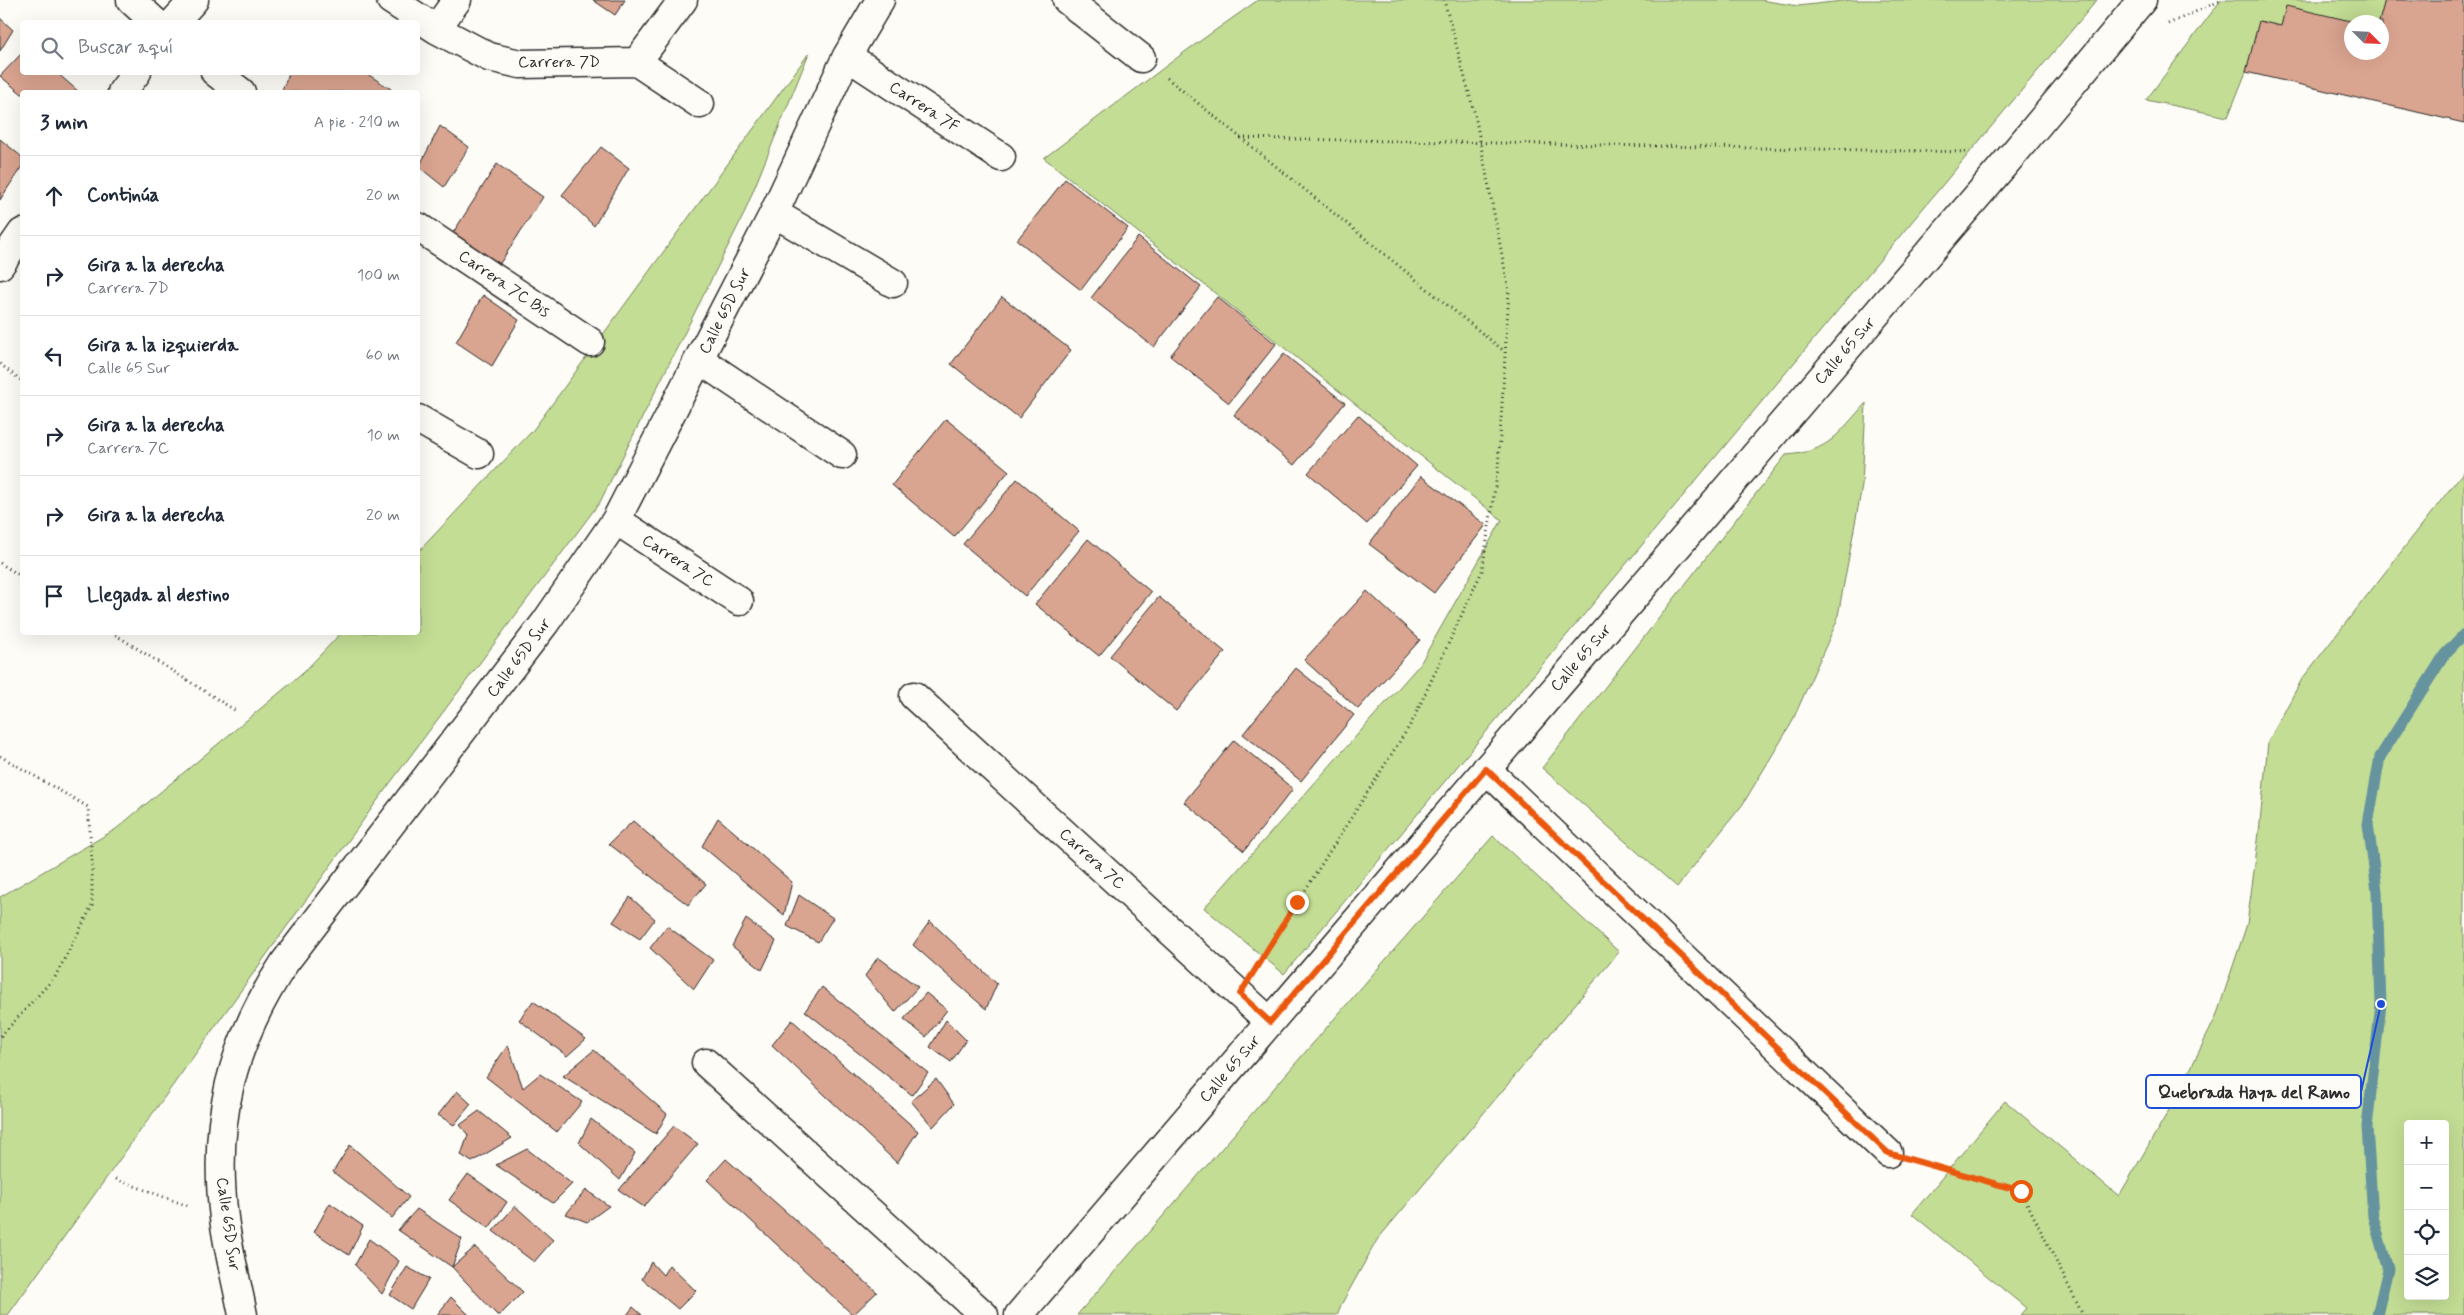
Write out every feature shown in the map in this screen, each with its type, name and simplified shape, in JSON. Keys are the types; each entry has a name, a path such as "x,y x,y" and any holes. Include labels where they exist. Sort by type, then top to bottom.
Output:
{"street":[{"path":"131,0 153,20"},
{"path":"176,20 194,0"},
{"name":"Carrera 7D","path":"391,0 436,29 489,57 520,64 637,62"},
{"path":"436,29 457,0"},
{"path":"683,0 637,62 700,104"},
{"name":"Calle 65D Sur","path":"243,1315 224,1219 220,1164 228,1092 234,1063 244,1037 269,986 285,962 545,623 616,520 774,213 848,56 880,0"},
{"path":"1067,0 1142,58"},
{"name":"Calle 65 Sur","path":"1019,1315 2015,152 2142,0"},
{"name":"Carrera 7F","path":"848,56 1001,157"},
{"path":"124,90 135,75"},
{"path":"220,75 238,90"},
{"path":"774,213 893,282"},
{"name":"Carrera 7C Bis","path":"420,228 590,342"},
{"path":"0,265 20,235"},
{"path":"700,360 842,455"},
{"path":"420,420 479,454"},
{"name":"Carrera 7C","path":"616,520 739,601"},
{"name":"Carrera 7C","path":"914,696 1270,1022"},
{"path":"1486,769 1888,1153"},
{"path":"706,1063 984,1315"}],"path":[{"path":"1240,994 1412,722 1482,571 1498,470 1509,291 1475,115 1444,0"},
{"path":"2163,26 2222,0"},
{"path":"1142,58 1505,351"},
{"path":"1240,138 2015,152"},
{"path":"0,364 20,379"},
{"path":"0,563 20,576"},
{"path":"116,635 236,711"},
{"path":"0,756 88,807 92,859 92,906 55,977 0,1037"},
{"path":"1888,1153 2021,1191 2083,1315"},
{"path":"116,1179 224,1219"}],"green space":[{"path":"1258,0 1760,0 1798,6 1851,0 2097,0 1284,974 1204,908 1420,664 1502,520 1044,158 1186,51"},
{"path":"2221,0 2385,0 2381,15 2344,15 2344,20 2286,7 2281,26 2259,21 2246,72 2228,117 2146,100"},
{"path":"809,53 743,216 600,502 382,794 8,1315 0,1315 0,897 116,829 302,674 339,635 420,635 420,550 533,430"},
{"path":"1866,403 1862,486 1837,621 1791,724 1743,804 1677,887 1542,768 1786,455 1813,450 1823,445 1840,432"},
{"path":"2464,471 2464,1315 2020,1315 2026,1308 1912,1214 2005,1101 2119,1196 2176,1098 2216,1017 2247,924 2268,742 2302,679"},
{"path":"1493,836 1619,952 1377,1240 1337,1315 1077,1315"}],"building":[{"path":"593,0 625,0 615,15"},
{"path":"2385,0 2464,0 2464,123 2246,72 2259,21 2281,26 2286,6 2344,19 2344,60 2389,60 2389,15 2381,15"},
{"path":"0,18 13,30 0,51"},
{"path":"20,55 20,75 59,75 77,90 20,90 20,92 0,76"},
{"path":"289,75 369,75 391,89 390,90 282,90"},
{"path":"440,126 469,147 444,187 420,168"},
{"path":"0,139 20,155 20,169 0,200"},
{"path":"601,147 629,168 594,226 562,195"},
{"path":"497,164 543,197 495,271 451,236"},
{"path":"1065,179 1128,228 1081,290 1017,240"},
{"path":"1138,237 1201,287 1154,347 1091,298"},
{"path":"483,295 519,320 492,366 456,342"},
{"path":"1002,297 1071,350 1019,418 951,364"},
{"path":"1217,297 1276,344 1229,403 1170,356"},
{"path":"1284,354 1345,403 1294,465 1234,415"},
{"path":"1358,415 1417,466 1367,524 1308,473"},
{"path":"946,419 1009,471 954,537 892,485"},
{"path":"1421,476 1486,525 1434,593 1369,544"},
{"path":"1017,479 1079,531 1025,596 963,544"},
{"path":"1088,539 1151,592 1099,656 1035,604"},
{"path":"1367,591 1420,640 1358,709 1304,660"},
{"path":"1159,597 1225,652 1176,711 1110,656"},
{"path":"1296,668 1354,715 1301,781 1243,734"},
{"path":"1234,740 1293,789 1244,851 1184,802"},
{"path":"718,818 792,882 784,915 702,846"},
{"path":"633,821 706,884 688,905 609,844"},
{"path":"799,895 833,918 818,942 787,926"},
{"path":"630,897 655,919 640,939 613,922"},
{"path":"746,919 776,941 762,970 732,946"},
{"path":"930,921 997,984 986,1009 913,945"},
{"path":"667,926 713,960 694,989 650,948"},
{"path":"878,957 918,987 895,1012 865,976"},
{"path":"822,987 928,1073 912,1095 805,1011"},
{"path":"926,993 947,1010 926,1037 904,1019"},
{"path":"533,1001 586,1039 567,1056 519,1020"},
{"path":"792,1020 918,1131 897,1163 772,1045"},
{"path":"946,1020 966,1040 951,1062 930,1047"},
{"path":"508,1045 523,1088 540,1074 582,1102 557,1132 486,1077"},
{"path":"594,1050 667,1114 656,1134 563,1076"},
{"path":"936,1079 954,1104 933,1127 911,1101"},
{"path":"457,1091 471,1104 454,1125 438,1115"},
{"path":"479,1111 512,1138 472,1162 461,1155 468,1135 460,1125"},
{"path":"591,1119 635,1153 620,1180 579,1143"},
{"path":"674,1126 698,1144 644,1207 619,1190"},
{"path":"350,1145 409,1197 392,1218 333,1172"},
{"path":"527,1149 572,1184 553,1203 496,1165"},
{"path":"726,1159 877,1292 853,1315 707,1180"},
{"path":"468,1174 507,1202 489,1228 449,1200"},
{"path":"586,1190 609,1206 587,1222 566,1214"},
{"path":"330,1203 363,1226 349,1255 314,1232"},
{"path":"515,1206 553,1240 534,1262 493,1231"},
{"path":"417,1209 462,1239 452,1267 398,1230"},
{"path":"369,1239 399,1261 382,1294 355,1265"},
{"path":"475,1247 523,1292 500,1315 497,1315 452,1267"},
{"path":"651,1262 663,1275 669,1265 696,1291 678,1309 642,1279"},
{"path":"407,1267 429,1279 411,1309 390,1295"},
{"path":"451,1297 469,1315 437,1315"},
{"path":"633,1307 642,1315 627,1315"}],"waterway":[{"path":"2377,1315 2388,1269 2373,1217 2367,1127 2381,1004 2377,891 2368,824 2380,757 2445,654 2464,634"}],"place":[{"name":"Quebrada Haya del Ramo","path":"2381,1004"}],"route":[{"path":"1297,902 1240,994 1270,1022 1486,769 1888,1153 2021,1191"}]}
